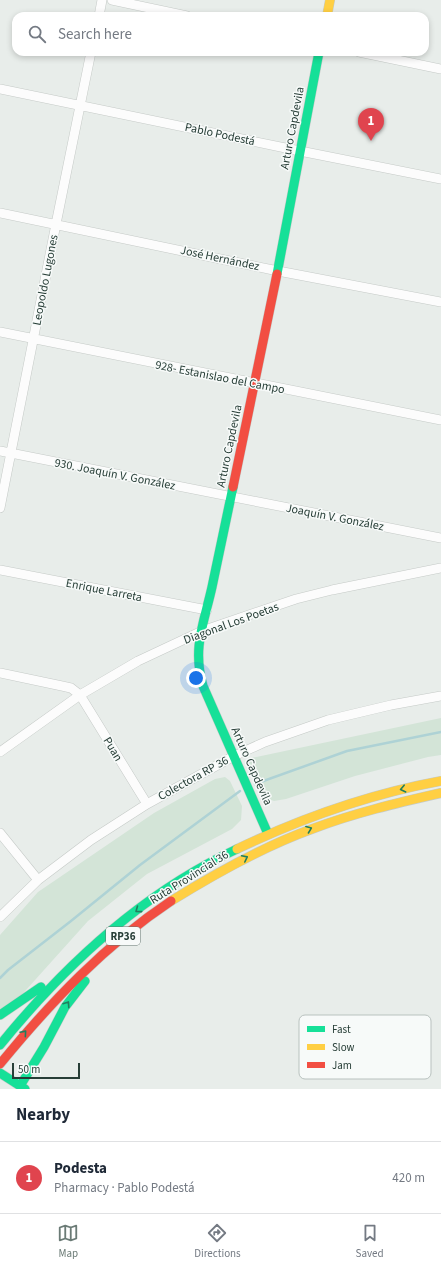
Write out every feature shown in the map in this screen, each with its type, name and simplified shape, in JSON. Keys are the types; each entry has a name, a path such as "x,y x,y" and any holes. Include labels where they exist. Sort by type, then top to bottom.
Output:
{"main road":[{"path":"327,12 330,0"},
{"name":"Arturo Capdevila","path":"268,834 200,677 197,658 278,270 318,56"},
{"name":"Ruta Provincial 36","path":"0,1045 49,988 90,949 126,919 184,878 217,859 268,834 367,798 402,788 441,781"},
{"name":"Ruta Provincial 36","path":"0,1064 37,1019 75,980 126,934 158,910 204,880 294,835 361,812 441,793"},
{"path":"0,1073 21,1088 56,1022 76,992 110,957 138,935 158,910"},
{"path":"0,1015 28,997 76,956 90,949"}],"street":[{"path":"100,12 102,0"},
{"path":"112,0 168,12"},
{"name":"Leopoldo Lugones","path":"0,508 79,105 90,56"},
{"path":"378,56 441,69"},
{"name":"Pablo Podestá","path":"0,88 441,179"},
{"name":"José Hernández","path":"0,213 441,302"},
{"name":"928- Estanislao del Campo","path":"0,332 441,420"},
{"name":"930. Joaquín V. González","path":"0,451 230,497"},
{"name":"Joaquín V. González","path":"230,497 441,538"},
{"name":"Diagonal Los Poetas","path":"0,752 80,695 138,661 202,631 296,599 332,590 441,568"},
{"name":"Enrique Larreta","path":"0,570 207,610"},
{"path":"0,674 71,688 80,695"},
{"name":"Puan","path":"80,695 147,804"},
{"name":"Colectora RP 36","path":"0,917 38,880 91,840 147,804 234,756 265,742 328,720 391,705 441,696"},
{"path":"0,833 38,880"}],"green space":[{"path":"441,718 441,755 355,776 286,799 274,801 264,797 247,759"},
{"path":"225,777 230,781 242,806 241,820 232,829 147,874 88,921 0,1019 0,935 38,892 154,813 215,779"}],"waterway":[{"path":"255,784 347,751 441,732"},
{"path":"0,978 8,970 140,865 240,791"}],"traffic: fast":[{"path":"277,274 318,56"},
{"path":"233,487 200,636 200,672 203,686 268,834"},
{"path":"0,1045 25,1015 79,959 137,909 202,867 237,849"},
{"path":"20,1086 44,1047 65,1007 85,981"},
{"path":"0,1015 41,987"},
{"path":"0,1073 25,1089"}],"traffic: slow":[{"path":"328,12 330,0"},
{"path":"237,849 286,827 337,808 388,793 441,781"},
{"path":"171,901 240,861 293,836 360,813 441,793"}],"traffic: jam":[{"path":"233,487 277,274"},
{"path":"0,1064 19,1041 80,976 123,936 171,901"}],"place":[{"name":"Podesta","path":"371,141"}]}
